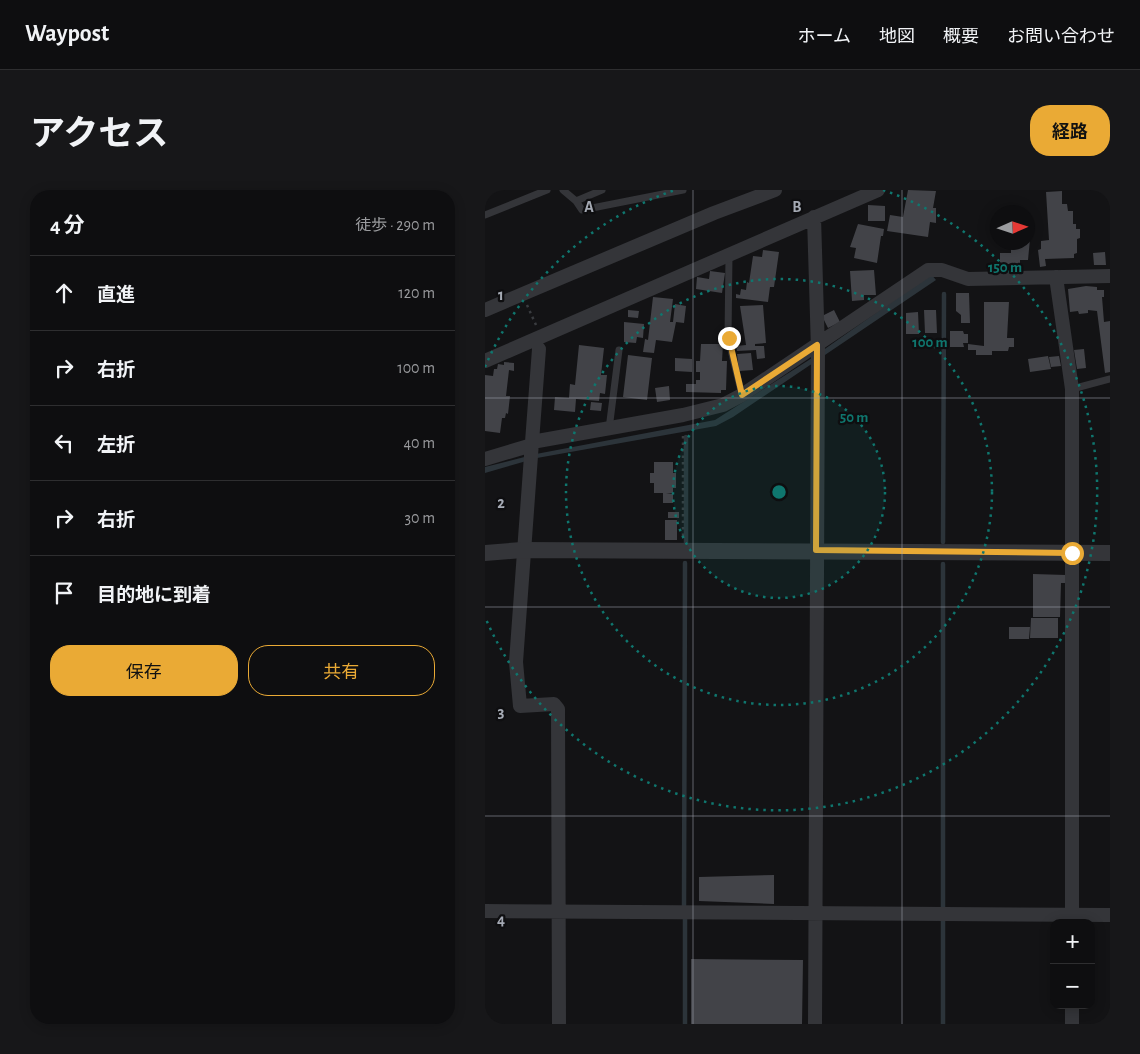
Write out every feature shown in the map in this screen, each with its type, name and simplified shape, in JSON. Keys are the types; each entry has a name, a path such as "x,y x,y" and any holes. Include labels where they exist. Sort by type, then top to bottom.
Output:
{"street":[{"path":"485,310 714,213 775,190"},
{"path":"485,361 540,343 729,253 878,190"},
{"path":"814,217 817,353 815,1024"},
{"path":"485,459 531,451 609,429 723,405 817,353 928,270 942,270 968,279 1110,276"},
{"path":"1056,277 1072,389 1072,919"},
{"path":"540,343 516,662 520,706 554,704 558,709 559,1024"},
{"path":"485,554 523,550 1110,553"},
{"path":"485,911 1072,919 1110,915"},
{"path":"1072,1009 1072,1024"}],"lane":[{"path":"485,215 547,190"},
{"path":"563,190 576,201 582,210 683,190"},
{"path":"576,201 602,190"},
{"path":"729,253 729,338 742,395"},
{"path":"609,429 619,350"},
{"path":"1072,389 1110,379"}],"path":[{"path":"522,295 540,343"},
{"path":"682,550 683,435"}],"shaded area":[{"path":"931,274 936,280 733,417 716,426 537,458 485,473 485,467 536,454 715,420 812,358"}],"building":[{"path":"908,190 936,191 933,208 936,208 936,223 930,222 928,237 887,231 890,215 903,217"},
{"path":"1062,191 1062,204 1067,204 1068,211 1073,211 1073,224 1076,224 1076,229 1080,229 1080,238 1077,239 1077,253 1074,254 1074,258 1045,259 1046,266 1040,267 1038,250 1041,249 1041,241 1049,240 1046,192"},
{"path":"868,205 885,206 885,221 868,221"},
{"path":"858,224 884,229 883,236 881,236 877,263 854,258 856,248 850,247"},
{"path":"763,250 779,252 774,287 770,287 768,302 736,298 736,294 740,295 741,289 746,290 747,282 749,283 753,256 762,257"},
{"path":"1011,250 1029,250 1028,260 1020,260 1020,264 1000,264 1000,253 1011,253"},
{"path":"1105,252 1106,265 1094,265 1093,253"},
{"path":"874,270 876,295 864,295 864,300 852,301 850,271"},
{"path":"710,271 725,273 722,293 696,289 697,277 709,279"},
{"path":"1086,286 1097,287 1097,290 1104,290 1104,297 1102,297 1104,322 1110,321 1110,372 1105,373 1097,311 1088,310 1088,313 1079,314 1078,311 1070,312 1068,289"},
{"path":"956,293 969,293 970,323 961,323 961,315 956,311"},
{"path":"653,297 673,299 670,322 673,322 675,304 686,306 684,323 676,322 672,342 656,340 654,353 643,352 645,339 648,340"},
{"path":"984,302 1009,302 1007,338 1014,338 1014,347 1009,347 1008,351 992,351 992,355 976,355 976,350 968,350 968,344 984,346"},
{"path":"763,305 766,343 755,344 755,346 764,346 765,358 757,359 756,350 737,351 736,346 746,345 740,306"},
{"path":"628,310 639,311 638,318 628,317"},
{"path":"834,310 840,322 828,328 822,316"},
{"path":"924,310 936,310 937,333 925,333"},
{"path":"918,312 919,334 906,334 906,313"},
{"path":"624,322 644,324 643,338 637,337 636,343 624,342"},
{"path":"950,331 963,331 964,334 968,334 968,343 963,343 964,347 950,347"},
{"path":"701,344 723,344 722,361 727,361 726,390 721,390 721,393 686,392 686,384 696,384 696,380 700,380 700,372 696,372 696,361 700,361"},
{"path":"579,345 604,348 601,375 607,375 605,394 600,393 599,401 576,399 575,412 554,410 555,397 569,398 570,384 575,385"},
{"path":"1084,349 1086,368 1077,369 1074,350"},
{"path":"751,353 753,370 739,371 737,354"},
{"path":"628,355 652,358 647,400 623,397"},
{"path":"1048,356 1051,369 1030,372 1028,359"},
{"path":"1059,356 1061,366 1051,367 1049,357"},
{"path":"675,358 692,359 692,372 675,371"},
{"path":"504,362 514,363 514,371 509,370 506,396 510,396 508,414 506,413 505,418 502,418 500,433 485,431 485,375 493,376 494,369 497,369 498,364 504,365"},
{"path":"669,386 670,400 657,402 655,388"},
{"path":"591,402 602,403 601,411 590,410"},
{"path":"654,462 673,462 673,473 676,473 676,488 673,488 673,493 666,493 673,494 673,503 663,503 663,493 654,493 654,483 650,483 650,473 654,473"},
{"path":"668,512 679,512 679,518 668,518"},
{"path":"665,520 677,520 677,540 665,540"},
{"path":"1033,574 1066,575 1066,583 1061,583 1060,617 1033,617"},
{"path":"1031,618 1058,618 1058,638 1030,638"},
{"path":"1009,627 1030,627 1029,639 1009,639"},
{"path":"774,875 774,904 699,901 699,877"},
{"path":"691,959 803,960 802,1024 691,1024"}],"waterway":[{"path":"943,542 944,294"},
{"path":"686,437 686,544"},
{"path":"684,908 685,563"},
{"path":"943,564 943,908"},
{"path":"685,918 685,1024"},
{"path":"943,921 943,1024"}],"route":[{"path":"729,338 742,395 817,345 816,550 1072,553"}]}
